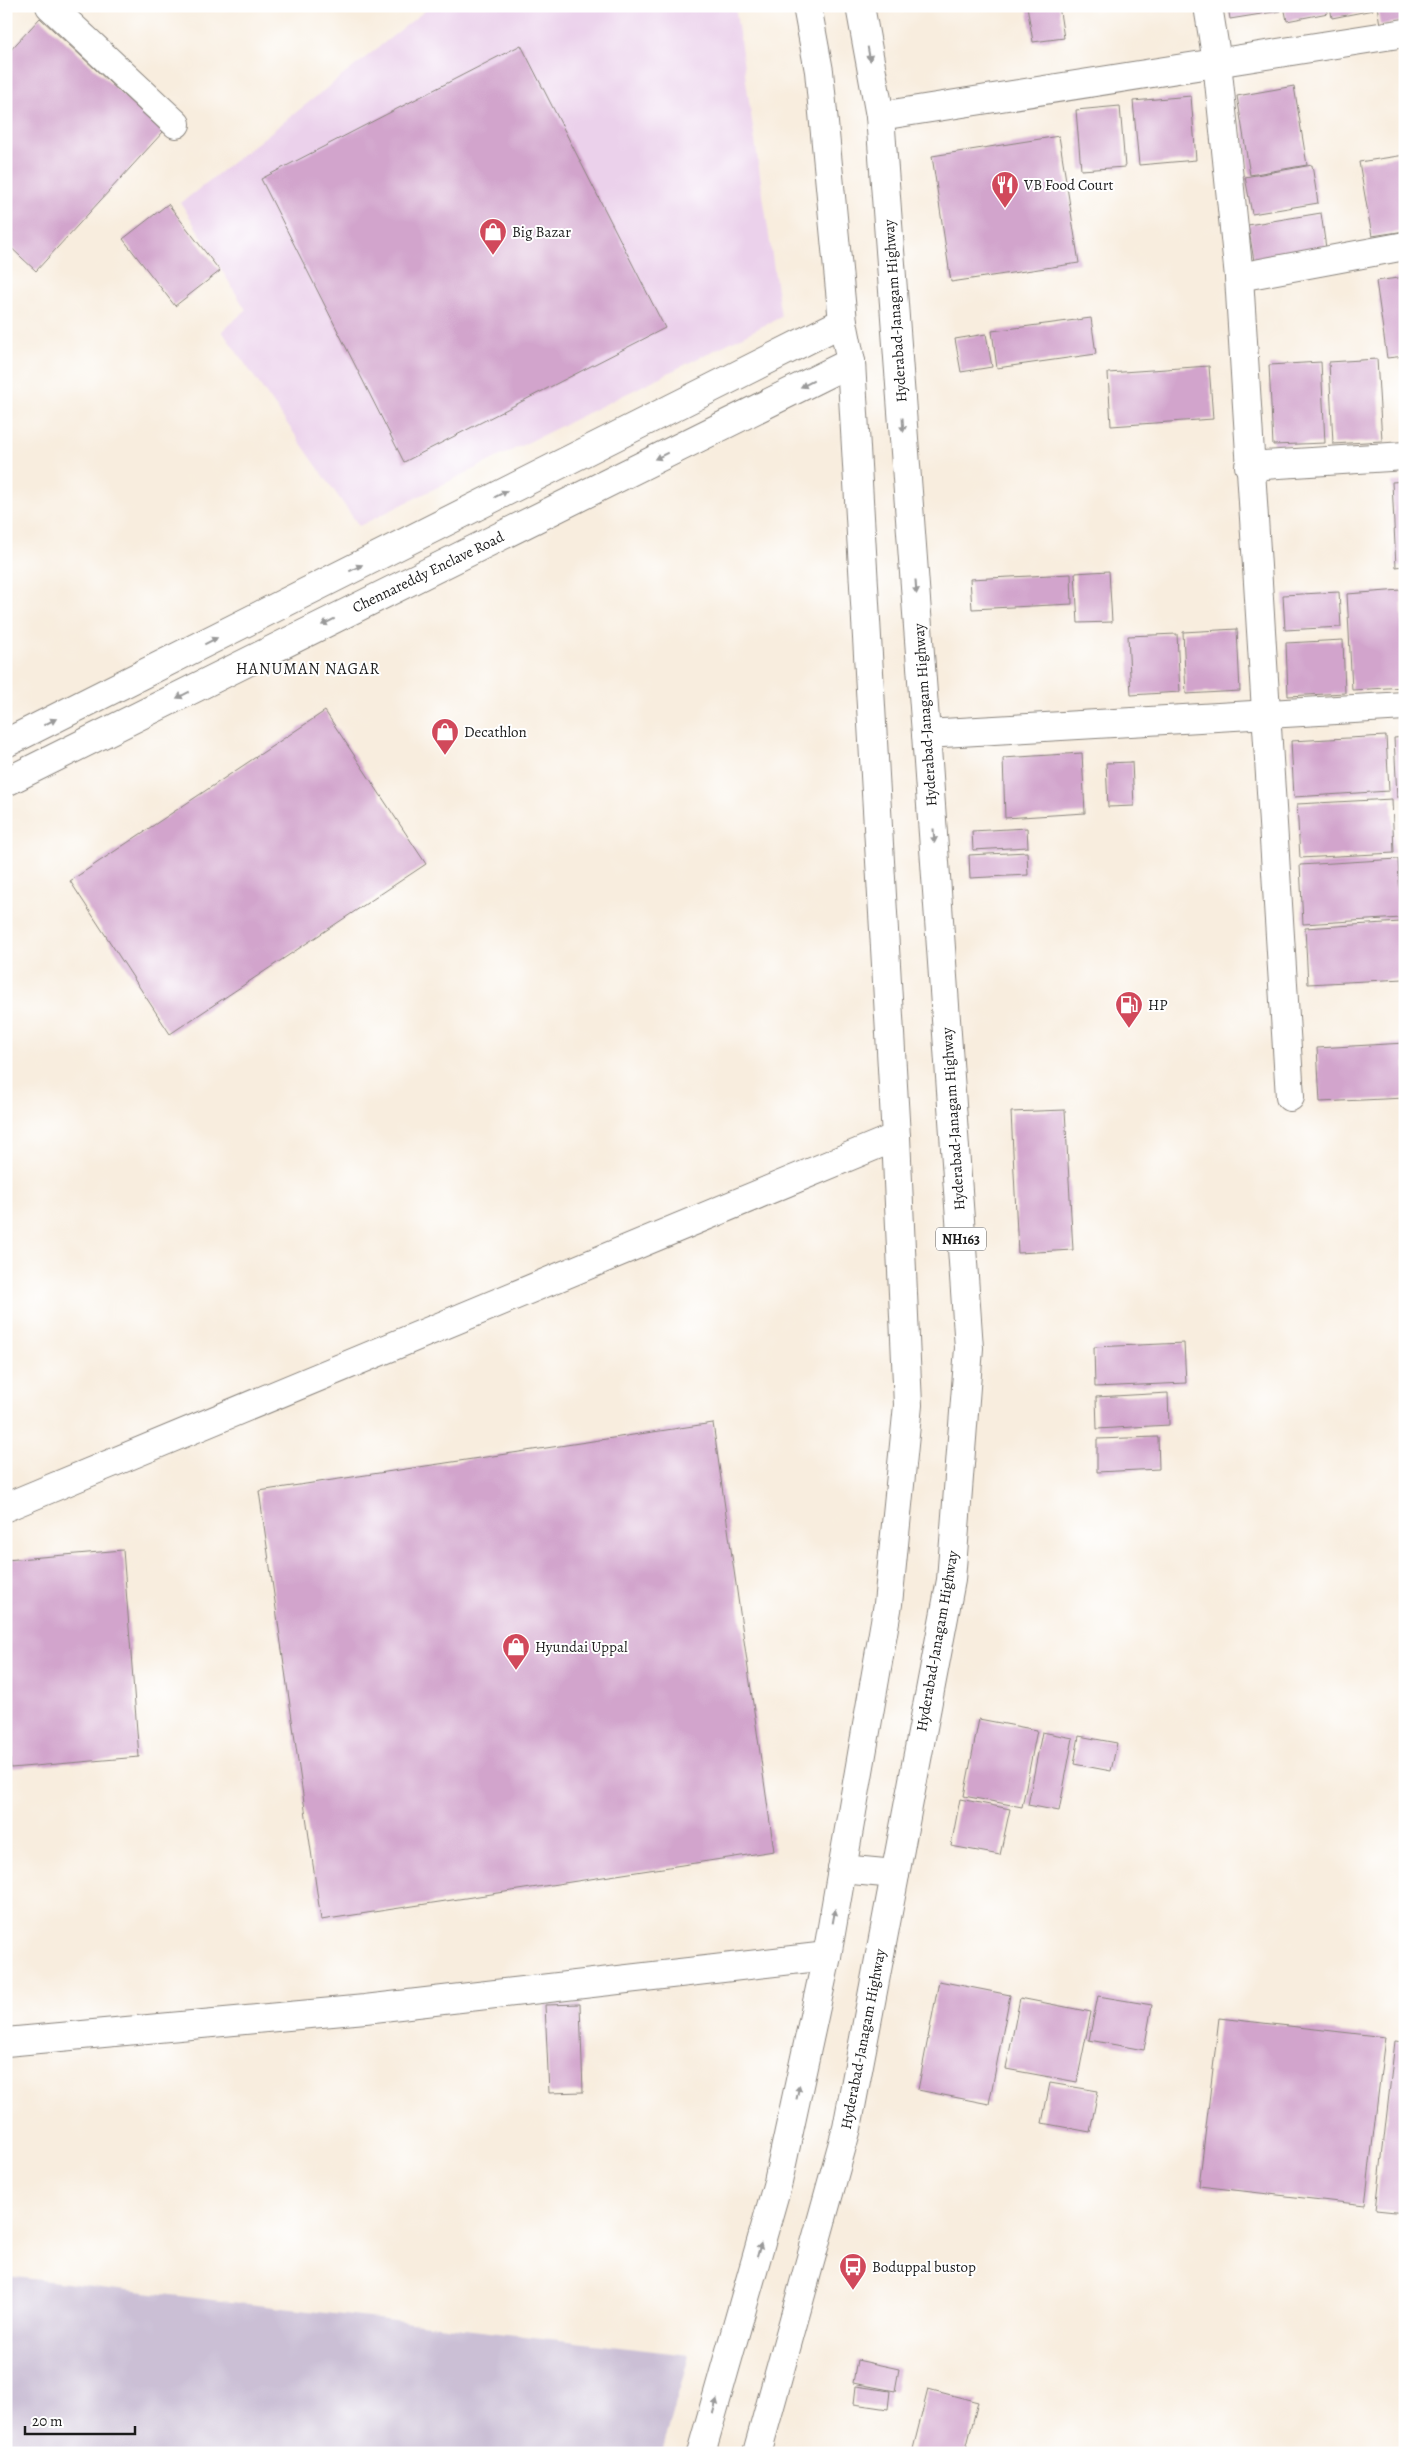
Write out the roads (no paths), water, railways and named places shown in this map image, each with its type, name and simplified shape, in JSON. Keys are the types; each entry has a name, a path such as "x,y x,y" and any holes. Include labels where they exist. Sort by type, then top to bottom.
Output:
{"main road":[{"path":"50,6 176,124"},
{"path":"701,2453 778,2182 827,1956 888,1604 908,1405 896,1137 851,362 843,322 819,71 807,6"},
{"name":"Hyderabad-Janagam Highway","path":"756,2453 847,2128 951,1580 969,1348 880,116 860,6"},
{"path":"1208,6 1217,62 1239,277 1249,466 1290,1097"},
{"path":"880,116 1405,33"},
{"path":"1239,277 1405,246"},
{"path":"6,744 843,322"},
{"name":"Chennareddy Enclave Road","path":"6,782 851,362"},
{"path":"1249,466 1405,456"},
{"path":"926,734 1405,706"},
{"path":"6,1507 896,1137"},
{"path":"842,1869 895,1874"},
{"path":"6,2042 365,2009 827,1956"}],"place":[{"name":"VB Food Court","path":"1005,209"},
{"name":"Big Bazar","path":"493,256"},
{"name":"Decathlon","path":"445,756"},
{"name":"HP","path":"1129,1029"},
{"name":"Hyundai Uppal","path":"516,1671"},
{"name":"Boduppal bustop","path":"853,2291"}],"district":[{"name":"HANUMAN NAGAR","path":"308,668"}]}
